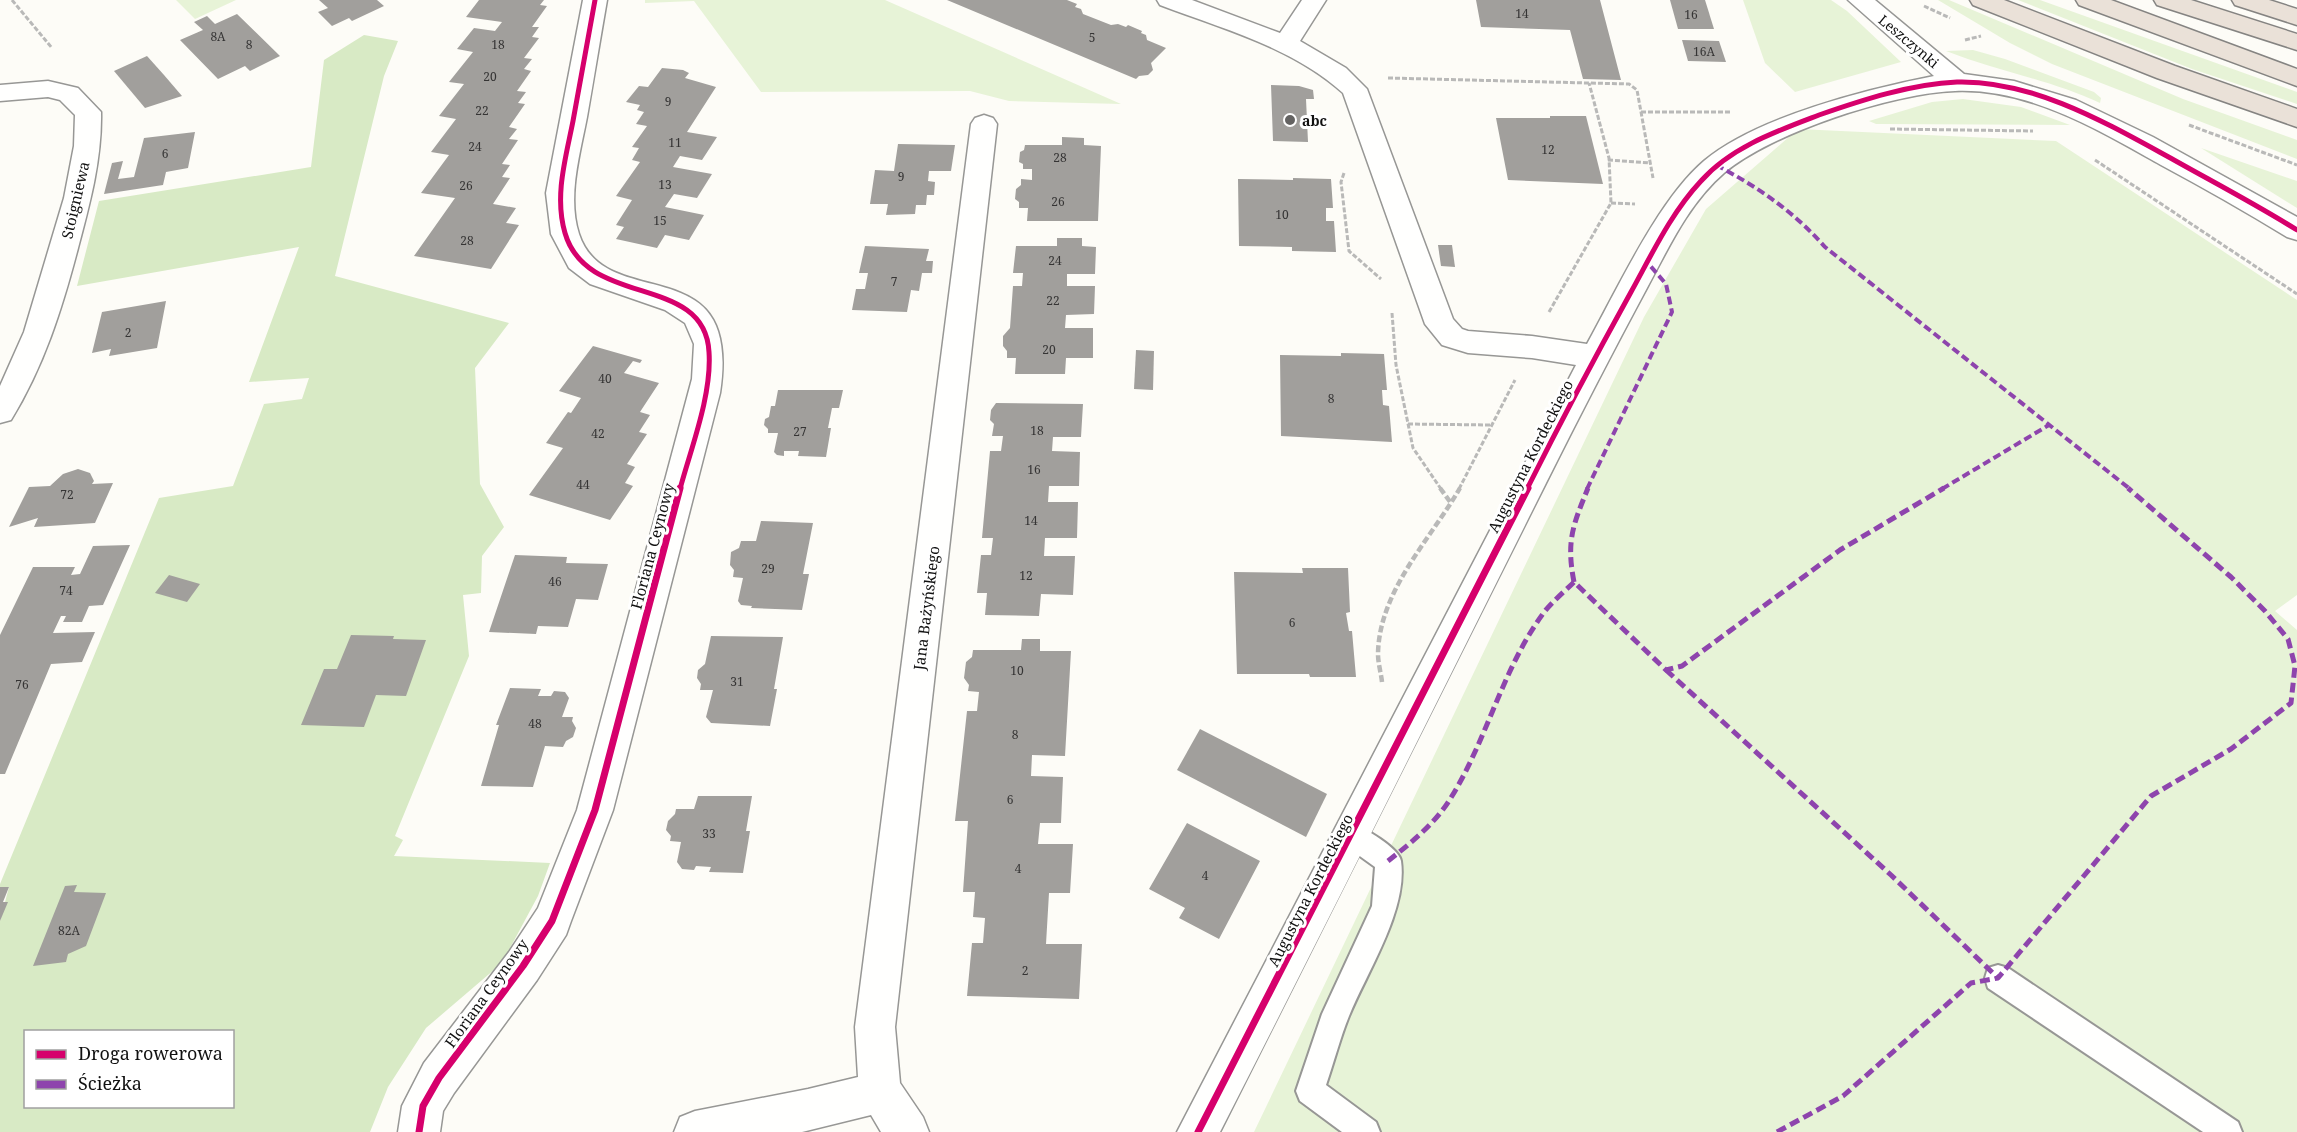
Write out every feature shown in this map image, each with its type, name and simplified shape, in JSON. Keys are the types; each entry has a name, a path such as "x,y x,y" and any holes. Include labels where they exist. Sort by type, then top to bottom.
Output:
{"highway":[{"path":"1982,0 2166,72 2297,118"},
{"path":"2088,0 2297,78"},
{"path":"2166,0 2297,42"},
{"path":"2244,0 2297,17"}],"street":[{"name":"Floriana Ceynowy","path":"419,1132 423,1106 433,1087 524,966 552,921 580,855 601,787 705,393 710,362 707,337 698,318 672,300 608,283 574,255 565,236 560,217 560,193 595,0"},
{"path":"1169,0 1312,57 1340,74 1354,89 1440,324 1452,336 1468,342 1532,347 1594,357"},
{"path":"1285,45 1314,0"},
{"name":"Leszczynki","path":"1860,0 1957,82"},
{"name":"Augustyna Kordeckiego","path":"1198,1132 1352,835 1594,357 1676,211 1716,165 1745,145 1777,131 1908,89 1957,82 2028,92 2100,120 2297,230"},
{"name":"Stoigniewa","path":"0,93 48,89 69,94 87,112 89,132 80,189 36,341 0,411"},
{"name":"Jana Bażyńskiego","path":"880,1092 876,1069 875,1027 984,124"},
{"path":"695,1132 808,1110 880,1092 894,1116 908,1132"}],"lane":[{"path":"1352,835 1388,861 1385,907 1336,1014 1310,1091 1366,1132"},
{"path":"1998,978 2228,1132"}],"path":[{"path":"12,0 52,48"},
{"path":"1923,5 1955,21"},
{"path":"1383,78 1629,84 1637,90 1654,177 1651,186"},
{"path":"1383,686 1378,667 1382,618 1411,562 1451,503 1532,347 1611,203 1613,191 1608,160 1589,83"},
{"path":"1641,112 1740,112"},
{"path":"1881,129 2035,131"},
{"path":"1372,136 1352,139 1341,182 1349,251 1382,280"},
{"path":"2090,157 2297,294"},
{"path":"1608,160 1651,163"},
{"path":"1611,203 1639,204"},
{"path":"1392,309 1396,365 1413,448 1451,503"},
{"path":"1408,424 1492,425"}],"green space":[{"path":"176,0 236,0 195,19"},
{"path":"645,0 885,0 1121,104 1009,101 970,91 761,92 694,1 645,3"},
{"path":"1743,0 1831,0 1847,11 1901,62 1795,92 1765,63"},
{"path":"1938,0 1949,0 2183,99 2297,140 2297,159 2052,64 2010,43"},
{"path":"2018,0 2040,0 2297,92 2297,104 2192,69"},
{"path":"364,35 398,41 384,76 335,276 509,323 475,368 480,484 504,527 482,556 481,593 463,595 469,656 395,836 403,840 394,856 550,863 538,896 502,963 426,1028 388,1087 370,1132 0,1132 0,921 9,887 0,887 0,884 159,498 233,486 264,404 302,399 309,378 249,382 299,247 77,286 99,201 311,167 324,60"},
{"path":"1973,50 2005,59 2094,92 2101,98 2100,103 2062,88 1946,51"},
{"path":"1963,99 2021,107 2070,125 1876,124 1869,121 1932,102"},
{"path":"1798,129 2056,141 2297,300 2297,595 2275,611 2297,630 2297,1132 1254,1132 1644,317 1706,209"},
{"path":"2201,148 2297,181 2297,208"}],"building":[{"path":"319,0 377,0 384,6 352,21 349,18 332,26 318,12 328,8"},
{"path":"479,0 544,0 540,5 547,6 532,27 539,27 532,37 539,38 524,58 532,59 524,69 531,71 517,91 526,92 518,103 525,104 509,127 517,129 509,139 518,140 502,164 510,165 502,177 510,178 493,204 516,208 506,223 519,225 491,269 414,256 455,198 421,193 449,155 431,152 456,119 439,116 464,84 449,82 473,52 457,49 474,28 495,31 502,22 466,17"},
{"path":"947,0 1067,0 1077,4 1075,7 1081,9 1083,14 1111,25 1118,24 1126,27 1128,25 1142,31 1141,33 1146,35 1147,40 1166,48 1151,63 1153,70 1148,75 1139,76 1136,79"},
{"path":"1476,0 1600,0 1621,80 1583,79 1570,30 1481,27"},
{"path":"1670,0 1705,0 1714,29 1678,29"},
{"path":"237,14 280,56 250,71 245,66 218,79 180,40 203,30 194,22 207,16 215,24"},
{"path":"1682,40 1719,41 1726,62 1688,61"},
{"path":"147,56 182,96 145,108 114,71"},
{"path":"662,68 683,70 689,73 685,78 716,87 687,132 717,137 702,160 680,156 673,167 712,174 697,198 674,194 665,207 704,215 689,240 665,235 657,248 616,239 624,227 616,225 632,200 616,196 640,162 632,160 639,148 632,147 647,126 636,124 644,112 637,110 640,105 626,102 639,86 648,87"},
{"name":"abc","path":"1271,85 1299,86 1313,90 1314,99 1306,99 1308,142 1273,141"},
{"path":"1550,116 1586,116 1603,184 1508,180 1496,118 1550,118"},
{"path":"195,132 188,168 166,172 163,185 104,194 112,163 123,161 118,179 134,177 144,138"},
{"path":"1062,137 1084,138 1084,145 1101,146 1098,221 1027,221 1028,208 1019,208 1019,202 1015,199 1016,189 1021,185 1021,179 1032,180 1032,169 1023,169 1023,164 1019,162 1020,152 1024,150 1025,145 1062,145"},
{"path":"898,144 955,145 951,171 929,171 928,181 935,182 934,195 927,195 926,205 916,205 915,214 886,215 888,204 870,204 875,170 894,171"},
{"path":"1293,178 1331,179 1333,208 1326,208 1326,221 1334,221 1336,252 1292,251 1292,247 1239,246 1238,179 1293,180"},
{"path":"1057,238 1082,238 1082,246 1096,247 1095,274 1067,274 1067,286 1095,286 1094,314 1066,315 1065,328 1093,328 1093,358 1066,358 1065,374 1015,374 1016,358 1007,358 1003,336 1010,328 1013,286 1022,286 1023,273 1013,273 1016,246 1057,246"},
{"path":"1438,245 1452,245 1455,267 1441,266"},
{"path":"865,246 929,249 926,261 933,261 932,273 922,273 919,291 911,290 907,312 852,310 856,289 865,289 868,273 859,273"},
{"path":"166,301 157,348 109,356 111,349 92,353 102,312"},
{"path":"593,346 642,360 640,363 633,361 624,373 659,383 640,412 650,415 639,432 647,434 627,464 635,467 625,483 633,486 610,520 529,495 563,448 546,443 581,398 559,391"},
{"path":"1136,350 1154,351 1153,390 1134,389"},
{"path":"1341,353 1384,354 1387,390 1382,390 1383,405 1389,406 1392,442 1281,436 1280,355 1341,356"},
{"path":"778,390 843,390 839,408 832,408 826,457 798,456 799,451 784,451 784,456 774,452 778,433 768,433 764,425 765,419 769,417 771,406 775,406"},
{"path":"996,403 1083,404 1081,437 1053,437 1052,451 1080,452 1079,486 1049,486 1048,502 1078,502 1077,538 1045,538 1044,556 1075,556 1073,595 1041,594 1039,616 985,615 987,593 977,593 981,555 991,555 993,538 982,538 990,451 1001,451 1003,436 992,436 994,424 990,420 991,410"},
{"path":"78,469 90,473 94,481 92,484 113,483 95,523 34,527 38,518 9,527 29,487 50,486 63,474"},
{"path":"761,521 813,523 803,574 809,574 802,610 751,608 752,606 741,605 738,601 743,578 733,577 734,570 730,565 731,552 739,548 741,541 756,541"},
{"path":"130,545 103,605 89,606 82,622 63,622 66,616 61,616 53,633 95,632 82,662 51,664 5,774 0,774 0,635 33,567 75,567 71,575 80,574 93,546"},
{"path":"515,555 567,557 566,563 608,564 598,600 576,599 568,627 538,626 536,634 489,632"},
{"path":"1302,568 1348,568 1350,612 1346,613 1349,631 1352,631 1356,677 1310,677 1309,674 1237,674 1234,572 1303,573"},
{"path":"169,575 200,584 187,602 155,593"},
{"path":"351,635 394,636 393,639 426,640 406,696 376,695 364,727 301,725 324,669 337,669"},
{"path":"711,636 783,637 770,726 711,723 706,717 713,690 700,690 701,684 697,678 698,670 705,664"},
{"path":"1022,639 1040,639 1040,651 1071,651 1065,756 1032,755 1031,776 1063,777 1061,823 1040,823 1038,844 1073,844 1070,893 1049,893 1046,944 1082,944 1079,999 967,996 972,943 983,943 985,918 973,917 975,892 963,892 968,821 955,821 967,711 977,711 979,692 968,691 969,685 964,678 966,662 972,657 973,650 1021,650"},
{"path":"510,688 541,689 538,696 551,696 554,691 565,692 569,698 562,717 573,717 572,721 576,728 573,737 566,741 563,747 545,746 533,787 481,786 499,725 496,725"},
{"path":"1200,729 1327,794 1306,837 1177,770"},
{"path":"698,796 752,796 746,831 750,831 743,873 709,872 711,867 696,866 694,870 682,869 677,862 681,842 670,841 671,836 666,830 668,821 675,814 676,809 694,809"},
{"path":"1187,823 1260,861 1219,939 1179,918 1185,908 1149,889"},
{"path":"77,885 74,892 106,893 86,946 68,954 66,962 33,966 65,886"},
{"path":"0,887 9,887 3,902 8,902 0,921"}],"marked path":[{"path":"1716,165 1748,182 1787,209 1825,247 2144,500 2231,577 2265,611 2288,639 2295,666 2291,703 2231,749 2151,796 1998,978 1971,983 1843,1096 1777,1132"},
{"path":"1574,582 1569,558 1573,525 1591,480 1672,312 1669,289 1659,273 1647,262"},
{"path":"1388,861 1423,833 1452,797 1481,738 1509,672 1545,611 1574,582 1666,670 1682,666 1840,550 2049,425"},
{"path":"1666,670 1891,875 1998,978"}],"cycle path":[{"path":"419,1132 423,1106 439,1078 523,966 552,921 595,810 705,393 709,358 708,344 707,337 695,315 675,302 600,277 579,260 565,234 560,193 595,0"},
{"path":"1198,1132 1594,359 1670,221 1690,193 1714,167 1733,153 1760,139 1830,111 1903,90 1934,84 1958,82 1986,84 2041,97 2093,118 2143,143 2297,230"}],"place":[{"name":"abc","path":"1290,120"}]}
